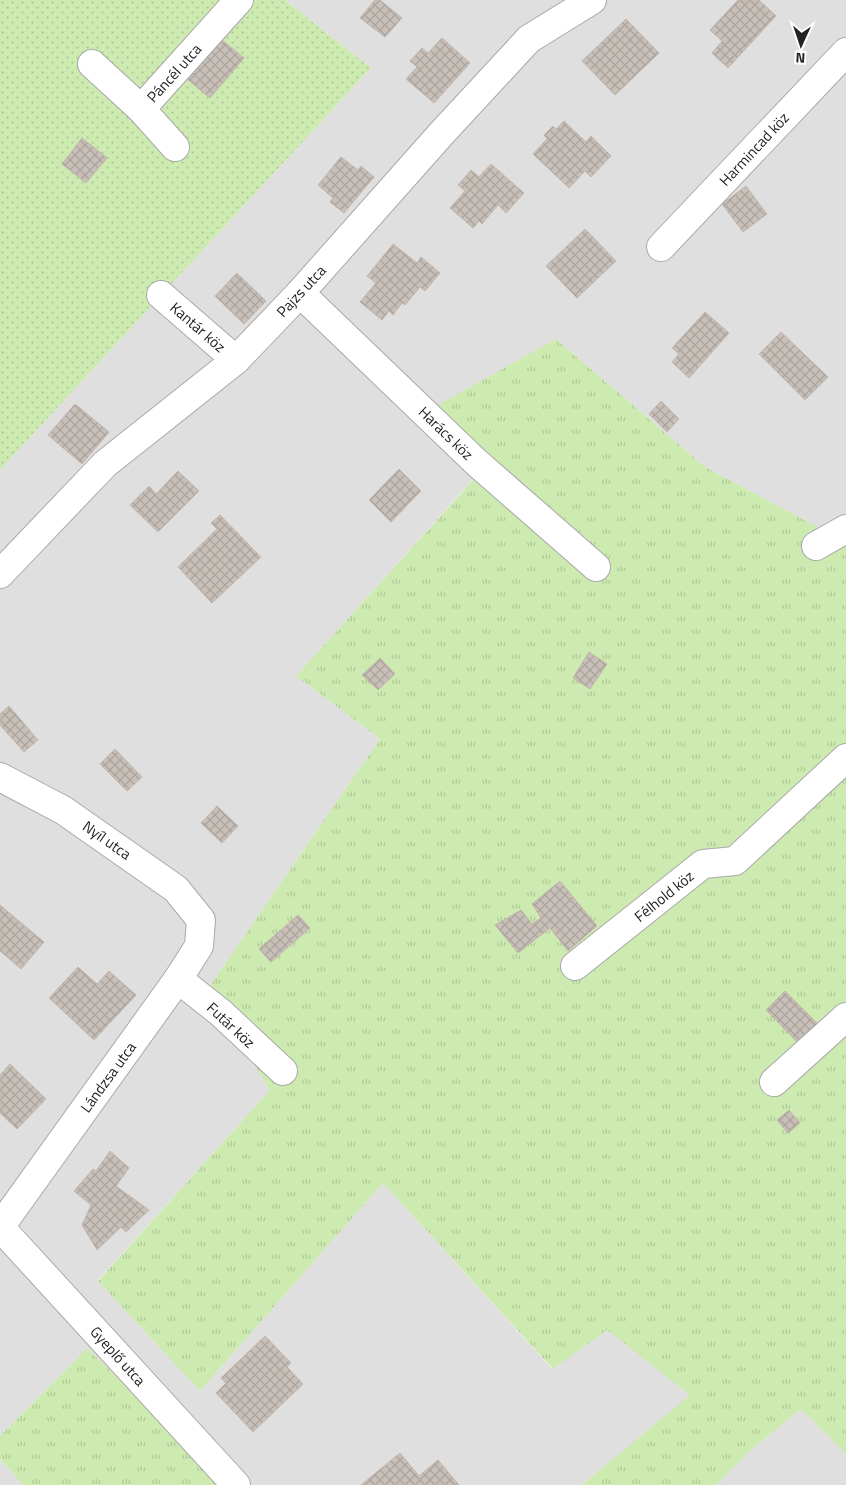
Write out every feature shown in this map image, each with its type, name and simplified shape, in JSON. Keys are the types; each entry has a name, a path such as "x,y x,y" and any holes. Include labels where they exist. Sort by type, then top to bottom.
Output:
{"street":[{"name":"Páncél utca","path":"175,147 142,109 239,0"},
{"name":"Pajzs utca","path":"0,574 105,464 236,360 300,293 441,134 529,40 592,0"},
{"name":"Harmincad köz","path":"661,247 846,52"},
{"path":"92,64 142,109"},
{"name":"Harács köz","path":"300,293 476,462 596,567"},
{"name":"Kantár köz","path":"161,295 236,360"},
{"path":"816,546 846,529"},
{"name":"Félhold köz","path":"575,966 703,864 735,861 846,758"},
{"name":"Nyíl utca","path":"0,777 63,810 176,889 201,920"},
{"name":"Lándzsa utca","path":"0,1227 178,979 199,946 201,920"},
{"name":"Futár köz","path":"178,979 221,1013 283,1072"},
{"path":"774,1082 846,1017"},
{"name":"Gyeplő utca","path":"0,1227 236,1485"}],"shaded area":[{"path":"285,0 846,0 846,542 705,467 556,339 429,411 493,457 296,676 380,739 207,990 270,1090 98,1280 200,1391 383,1183 552,1369 607,1330 691,1395 582,1485 226,1485 87,1348 0,1436 0,470 371,68"},
{"path":"801,1409 846,1454 846,1485 716,1485 751,1450"},
{"path":"0,1459 23,1485 0,1485"}],"green space":[{"path":"0,0 285,0 371,68 0,470"},
{"path":"556,339 705,467 846,542 846,1454 801,1409 751,1450 716,1485 582,1485 690,1395 607,1330 553,1369 383,1183 200,1391 98,1281 270,1090 207,990 380,739 296,676 493,458 429,410"},
{"path":"87,1348 226,1485 23,1485 0,1459 0,1436"}],"building":[{"path":"375,0 380,0 402,18 385,37 360,18"},
{"path":"738,0 759,0 776,16 728,68 712,53 722,41 710,30"},
{"path":"626,19 659,53 615,95 582,61"},
{"path":"220,38 244,58 210,98 186,78"},
{"path":"442,38 470,63 434,103 406,79 417,67 410,61 422,48 428,53"},
{"path":"564,121 586,142 591,136 611,156 591,177 585,171 569,188 533,154 547,139 544,135 553,126 556,129"},
{"path":"82,138 107,158 86,183 62,164"},
{"path":"341,157 358,170 361,166 374,177 344,213 330,202 333,198 318,185"},
{"path":"491,164 524,193 506,213 498,205 482,224 479,221 473,228 450,208 465,191 458,185 471,170 479,177"},
{"path":"746,186 767,214 743,232 722,204"},
{"path":"585,229 616,261 577,298 546,266"},
{"path":"393,244 417,263 421,257 440,273 425,291 420,287 405,305 402,303 393,315 389,311 382,320 360,302 376,283 367,276"},
{"path":"237,273 266,301 244,324 215,296"},
{"path":"705,312 729,333 689,378 672,362 679,354 672,348"},
{"path":"781,332 828,377 805,400 759,354"},
{"path":"661,401 679,419 667,432 649,414"},
{"path":"75,404 109,432 82,464 48,435"},
{"path":"399,469 421,491 391,522 369,500"},
{"path":"178,471 199,491 158,532 130,505 149,486 156,494"},
{"path":"220,515 261,557 212,603 178,567 217,529 211,523"},
{"path":"589,652 607,664 590,689 573,678"},
{"path":"380,658 395,674 378,690 362,675"},
{"path":"9,706 38,740 24,752 0,725 0,714"},
{"path":"115,749 142,777 127,791 100,764"},
{"path":"217,806 238,826 222,843 201,823"},
{"path":"560,881 597,926 568,951 550,928 518,953 495,925 521,910 532,924 541,918 532,904"},
{"path":"0,905 44,942 21,969 0,951"},
{"path":"298,915 310,928 271,962 259,949"},
{"path":"78,967 97,984 109,971 136,995 94,1040 49,998"},
{"path":"785,991 820,1026 800,1045 766,1010"},
{"path":"10,1064 46,1099 17,1129 0,1113 0,1075"},
{"path":"789,1110 800,1123 788,1133 777,1120"},
{"path":"110,1151 129,1168 116,1186 149,1210 126,1232 121,1227 97,1250 82,1225 91,1205 74,1191 93,1169 96,1171"},
{"path":"265,1336 291,1363 287,1367 303,1384 253,1432 216,1393 226,1383 221,1378"},
{"path":"400,1453 419,1476 438,1460 459,1485 361,1485"}]}
